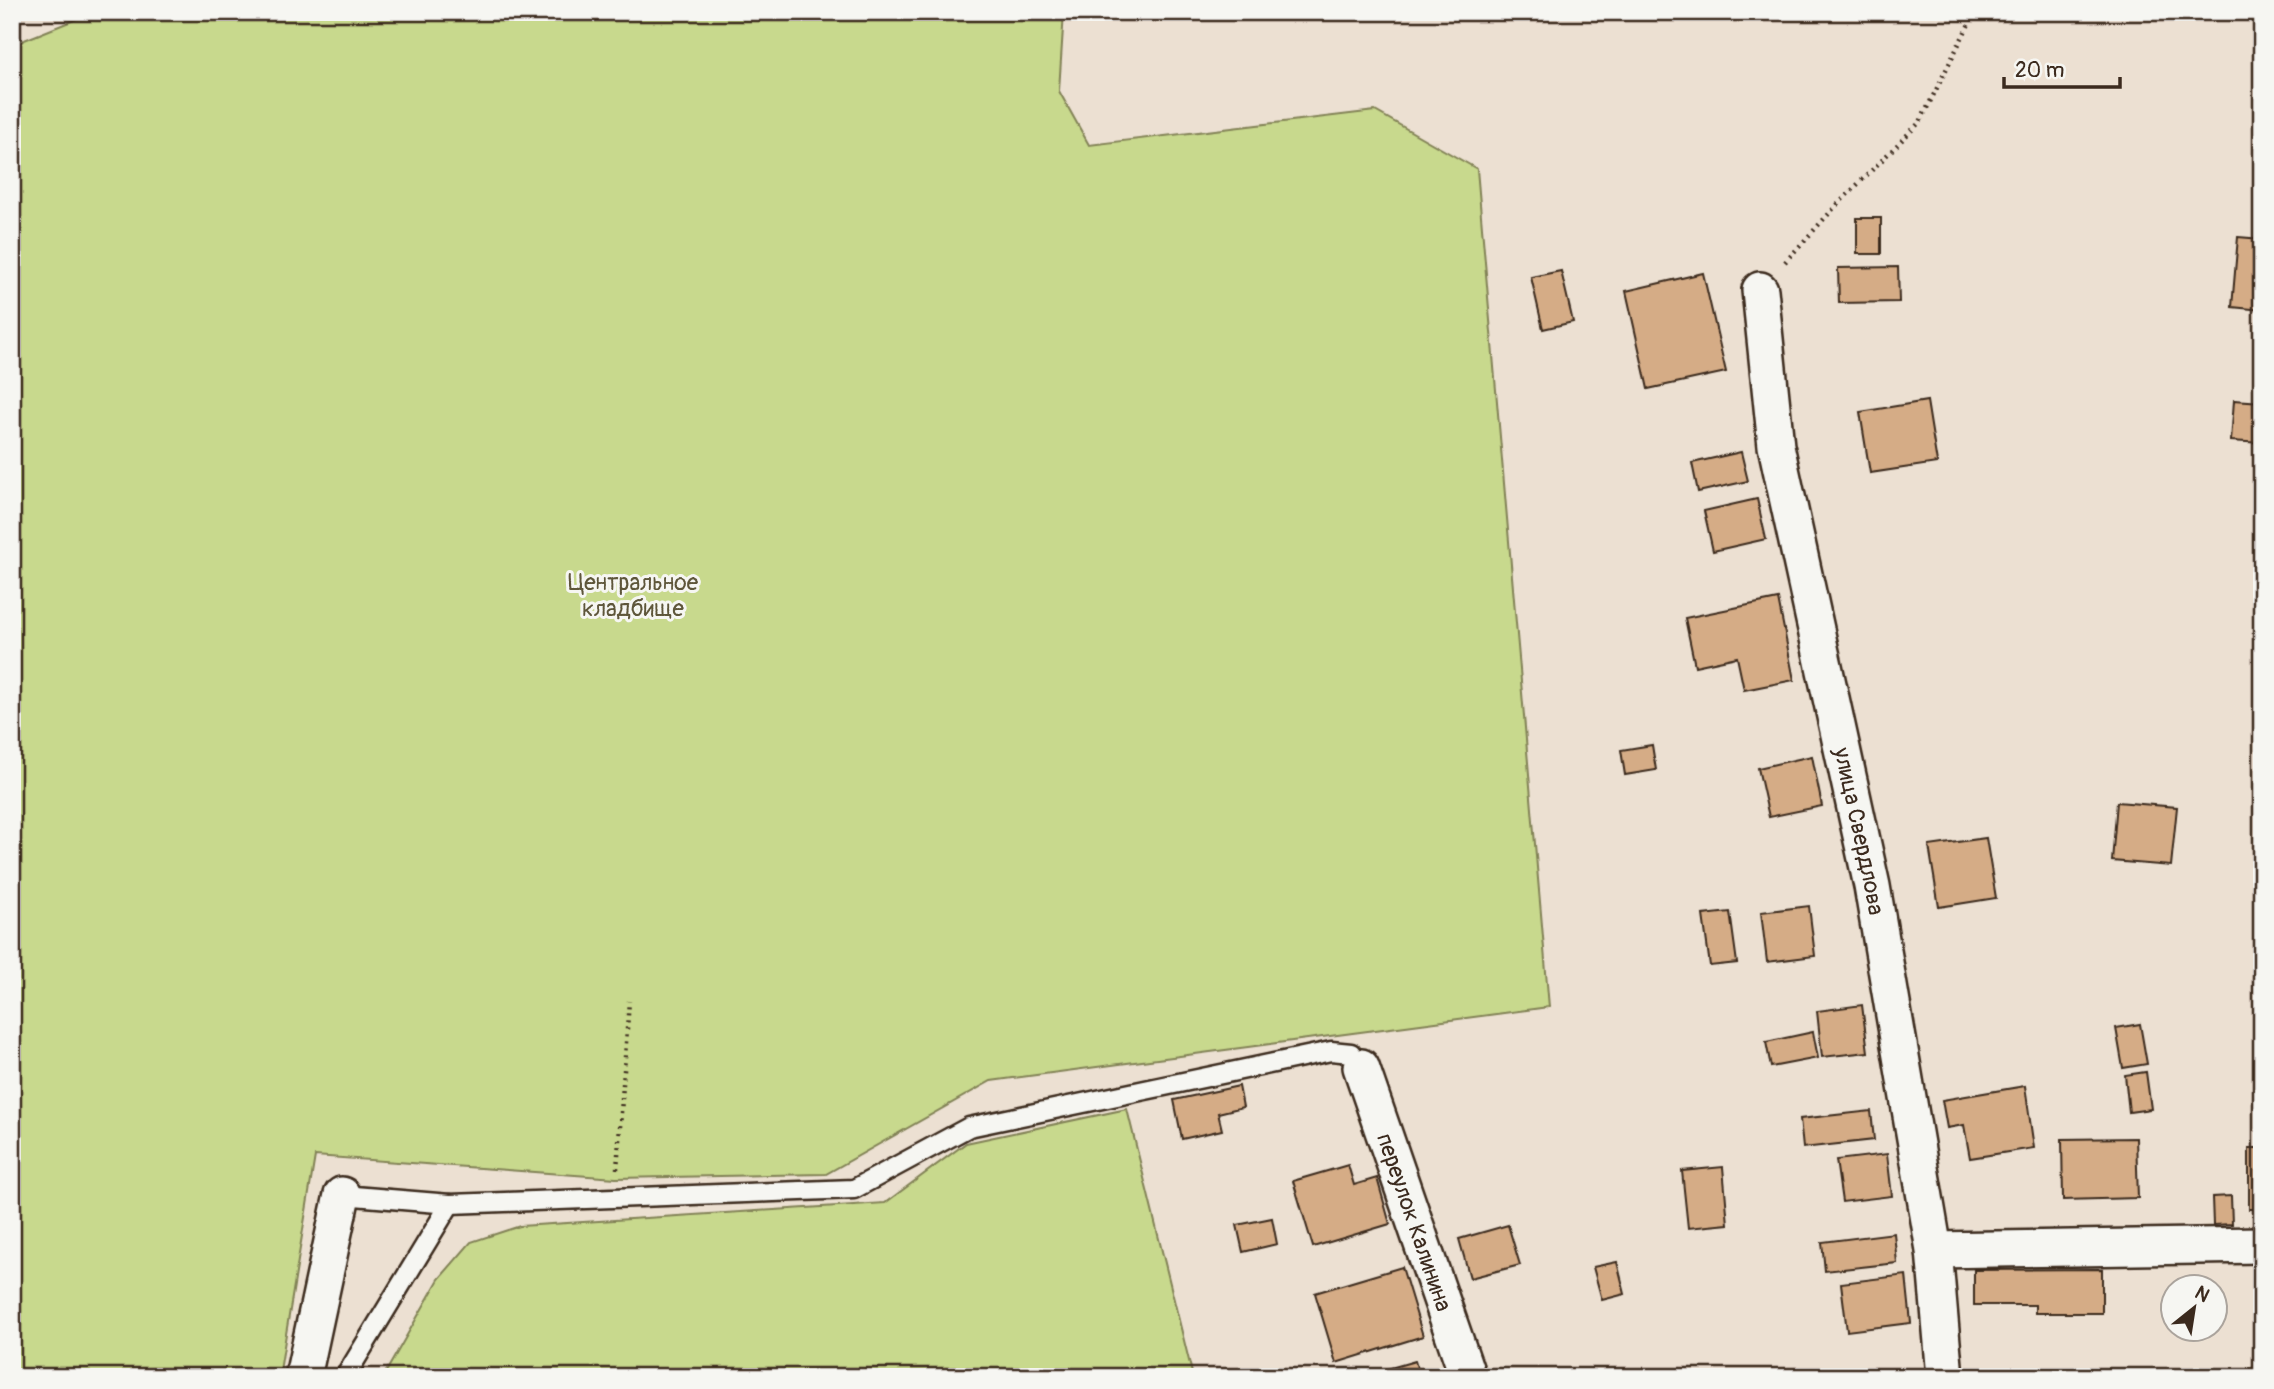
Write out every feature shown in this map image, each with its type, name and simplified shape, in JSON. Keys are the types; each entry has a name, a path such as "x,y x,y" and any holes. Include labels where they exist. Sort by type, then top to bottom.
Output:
{"street":[{"name":"улица Свердлова","path":"1760,290 1776,446 1872,886 1934,1250 1945,1377"},
{"name":"переулок Калинина","path":"1361,1067 1468,1377"},
{"path":"303,1377 342,1195"},
{"path":"1934,1250 2262,1245"}],"lane":[{"path":"342,1195 450,1203 854,1189 969,1126 1331,1051 1351,1053 1361,1067"},
{"path":"345,1377 450,1203"}],"path":[{"path":"1760,290 1835,207 1920,122 1975,12"},
{"path":"614,1198 629,1001"}],"green space":[{"name":"Центральное кладбище","path":"94,12 1064,12 1059,91 1089,145 1375,111 1477,169 1549,1007 991,1081 826,1174 616,1178 315,1156 279,1377 12,1377 12,45"},
{"path":"1127,1109 1193,1377 383,1377 439,1279 471,1242 520,1226 885,1203 966,1143"}],"building":[{"path":"1857,218 1881,218 1881,254 1857,254"},
{"path":"2238,237 2262,239 2262,310 2232,307"},
{"path":"1898,267 1899,302 1839,303 1838,268"},
{"path":"1561,271 1573,322 1543,329 1531,277"},
{"path":"1703,273 1726,372 1648,389 1626,291"},
{"path":"2234,400 2262,402 2262,443 2231,441"},
{"path":"1927,401 1937,463 1870,473 1860,412"},
{"path":"1741,452 1748,481 1698,492 1692,463"},
{"path":"1757,499 1766,539 1713,551 1704,511"},
{"path":"1778,599 1794,680 1744,690 1737,657 1695,666 1685,618"},
{"path":"1652,745 1656,770 1625,775 1621,750"},
{"path":"1812,756 1822,806 1769,817 1758,768"},
{"path":"2117,802 2177,807 2171,866 2112,861"},
{"path":"1986,838 1996,898 1939,907 1929,846"},
{"path":"1809,906 1815,956 1767,962 1761,912"},
{"path":"1730,912 1737,963 1710,966 1703,915"},
{"path":"1862,1005 1868,1052 1822,1057 1817,1011"},
{"path":"2140,1024 2147,1064 2123,1068 2116,1028"},
{"path":"1813,1032 1818,1058 1771,1067 1766,1042"},
{"path":"2146,1072 2151,1109 2129,1112 2125,1075"},
{"path":"1239,1086 1243,1107 1218,1113 1222,1130 1182,1139 1174,1100"},
{"path":"2025,1086 2034,1148 1970,1158 1964,1125 1947,1128 1942,1100"},
{"path":"1871,1111 1874,1140 1803,1148 1800,1119"},
{"path":"2136,1138 2138,1198 2063,1200 2062,1139"},
{"path":"2249,1148 2262,1148 2262,1209 2249,1209"},
{"path":"1887,1154 1892,1196 1842,1202 1836,1160"},
{"path":"1348,1165 1354,1185 1377,1178 1390,1224 1313,1247 1293,1181"},
{"path":"1723,1167 1728,1224 1688,1228 1682,1171"},
{"path":"2231,1196 2232,1224 2213,1225 2212,1197"},
{"path":"1272,1218 1277,1244 1243,1252 1237,1225"},
{"path":"1508,1225 1520,1265 1470,1278 1459,1239"},
{"path":"1894,1233 1897,1263 1825,1271 1822,1242"},
{"path":"1617,1262 1625,1294 1602,1300 1593,1267"},
{"path":"1402,1267 1423,1336 1336,1363 1315,1293"},
{"path":"2102,1269 2102,1313 2035,1313 2035,1305 1974,1305 1974,1270"},
{"path":"1906,1275 1911,1323 1847,1331 1841,1283"},
{"path":"1415,1361 1420,1377 1359,1377"},
{"path":"2071,1376 2071,1377 1978,1377"}]}
